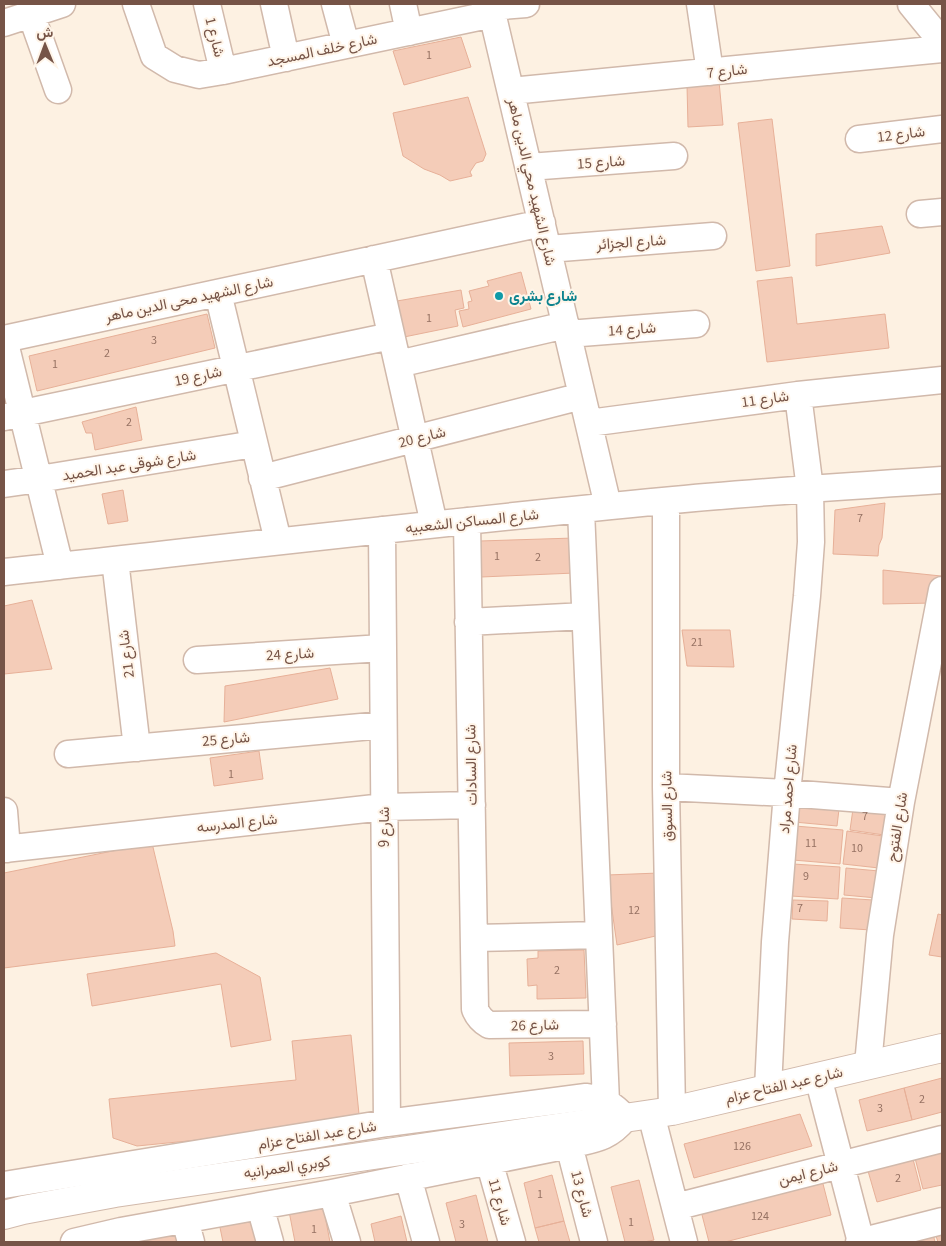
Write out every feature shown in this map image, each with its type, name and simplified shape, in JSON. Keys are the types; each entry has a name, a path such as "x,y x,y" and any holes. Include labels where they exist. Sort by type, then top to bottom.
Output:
{"street":[{"path":"4,23 62,4"},
{"name":"شارع خلف المسجد","path":"136,4 154,56 175,69 199,75 409,32 491,8 526,4"},
{"name":"شارع 1","path":"207,4 223,71"},
{"path":"274,4 286,58"},
{"path":"335,4 346,45"},
{"path":"403,4 409,32"},
{"path":"700,4 710,72"},
{"path":"911,4 942,42"},
{"name":"شارع الشهيد محي الدين ماهر","path":"491,8 608,506"},
{"path":"31,14 58,90"},
{"name":"شارع 7","path":"511,91 942,49"},
{"name":"شارع 12","path":"859,139 942,129"},
{"name":"شارع 15","path":"529,167 674,156"},
{"name":"شارع الشهيد محى الدين ماهر","path":"4,339 542,223"},
{"name":"شارع الجزائر","path":"548,248 714,236"},
{"path":"374,259 434,524"},
{"path":"218,293 278,541"},
{"name":"شارع 14","path":"567,330 696,324"},
{"path":"398,364 567,330"},
{"name":"شارع 19","path":"13,415 391,336"},
{"path":"4,339 13,415 39,479 60,566"},
{"name":"شارع 11","path":"588,423 798,395 942,380"},
{"name":"شارع احمد مراد","path":"768,1089 774,942 807,596 810,542 810,489 798,395"},
{"name":"شارع 20","path":"262,478 582,396"},
{"name":"شارع شوقى عبد الحميد","path":"4,484 254,444"},
{"name":"شارع المساكن الشعبيه","path":"4,572 666,500 942,480"},
{"name":"شارع السوق","path":"639,1111 666,787 666,500"},
{"path":"581,510 603,1024 639,1111 675,1207 684,1242"},
{"name":"شارع السادات","path":"467,521 475,1009"},
{"name":"شارع 9","path":"382,530 386,1123"},
{"name":"شارع 21","path":"115,560 137,748"},
{"name":"شارع الفتوح","path":"868,1065 880,935 901,802 942,590"},
{"path":"468,622 585,616"},
{"name":"شارع 24","path":"197,660 382,648"},
{"name":"شارع 25","path":"68,754 383,725"},
{"path":"666,787 787,793 901,802"},
{"name":"شارع المدرسه","path":"6,849 384,807 472,805"},
{"path":"4,811 6,849"},
{"path":"474,938 599,935"},
{"name":"شارع 26","path":"475,1009 478,1016 489,1026 603,1024"},
{"name":"شارع عبد الفتاح عزام","path":"74,1242 188,1231 260,1206 489,1161 639,1111 768,1089 942,1048"},
{"path":"818,1077 860,1242 942,1221"},
{"name":"شارع عبد الفتاح عزام","path":"4,1185 386,1123 586,1097 596,1098 639,1111"},
{"name":"كوبري العمرانيه","path":"4,1216 23,1210 115,1192 571,1135"},
{"name":"شارع 13","path":"571,1135 594,1242"},
{"name":"شارع ايمن","path":"675,1207 942,1139"},
{"name":"شارع 11","path":"489,1161 512,1242"},
{"path":"408,1177 426,1242"},
{"path":"332,1193 347,1242"},
{"path":"260,1206 270,1242"}],"building":[{"path":"461,37 471,67 404,85 393,51"},
{"path":"719,81 723,125 688,127 687,85"},
{"path":"468,97 486,154 483,161 476,163 470,172 472,176 450,181 424,169 403,156 393,113"},
{"path":"772,119 790,266 756,271 738,123"},
{"path":"882,226 890,253 816,266 816,234"},
{"name":"شارع بشرى","path":"521,272 531,309 463,327 459,311 469,309 468,302 472,301 469,291 489,286 487,281"},
{"path":"792,277 797,324 885,314 889,348 767,362 757,281"},
{"name":"شارع بشرى","path":"461,290 464,308 455,310 458,326 404,337 397,301"},
{"path":"207,314 215,348 37,391 29,356"},
{"path":"136,407 142,440 95,450 92,433 86,433 82,422"},
{"path":"123,490 128,521 108,524 102,494"},
{"path":"885,503 882,538 878,556 833,554 835,510"},
{"path":"574,538 575,573 481,577 480,541"},
{"path":"883,570 941,576 933,603 883,604"},
{"path":"32,600 52,669 4,674 4,606"},
{"path":"682,630 730,630 734,667 687,666"},
{"path":"330,668 338,699 224,722 225,686"},
{"path":"259,751 263,779 214,786 210,758"},
{"path":"840,801 837,826 794,822 796,803"},
{"path":"854,802 888,807 884,835 850,830"},
{"path":"795,826 843,830 840,864 793,860"},
{"path":"847,831 883,836 879,868 843,864"},
{"path":"152,843 175,946 4,968 4,873"},
{"path":"793,864 840,867 838,899 791,896"},
{"path":"846,868 879,871 877,898 844,895"},
{"path":"659,873 664,934 617,945 607,875"},
{"path":"842,898 873,900 871,930 840,928"},
{"path":"793,900 828,901 827,921 792,919"},
{"path":"938,914 942,915 942,957 929,955"},
{"path":"584,950 586,998 537,999 537,985 528,986 527,959 538,958 538,951"},
{"path":"216,953 260,977 271,1040 231,1047 221,984 92,1006 87,974"},
{"path":"351,1035 360,1124 137,1146 113,1138 109,1099 296,1080 292,1041"},
{"path":"583,1041 584,1074 510,1076 509,1043"},
{"path":"942,1078 942,1112 912,1120 904,1088"},
{"path":"904,1088 912,1120 867,1131 859,1100"},
{"path":"800,1114 812,1146 694,1178 684,1144"},
{"path":"942,1151 942,1185 923,1189 915,1158"},
{"path":"913,1159 921,1190 877,1202 868,1171"},
{"path":"552,1175 564,1221 535,1228 524,1183"},
{"path":"639,1180 654,1240 625,1242 611,1187"},
{"path":"822,1180 831,1215 725,1242 709,1242 701,1211"},
{"path":"476,1195 488,1242 456,1242 446,1203"},
{"path":"322,1200 330,1242 295,1242 288,1206"},
{"path":"250,1210 258,1242 223,1242 218,1218"},
{"path":"401,1216 407,1242 375,1242 371,1224"},
{"path":"564,1221 570,1242 539,1242 535,1228"},
{"path":"176,1224 180,1242 145,1242 142,1231"},
{"path":"942,1228 942,1242 938,1242 934,1230"},
{"path":"932,1230 935,1242 887,1242"}],"place":[{"name":"شارع بشرى","path":"499,296"}]}
